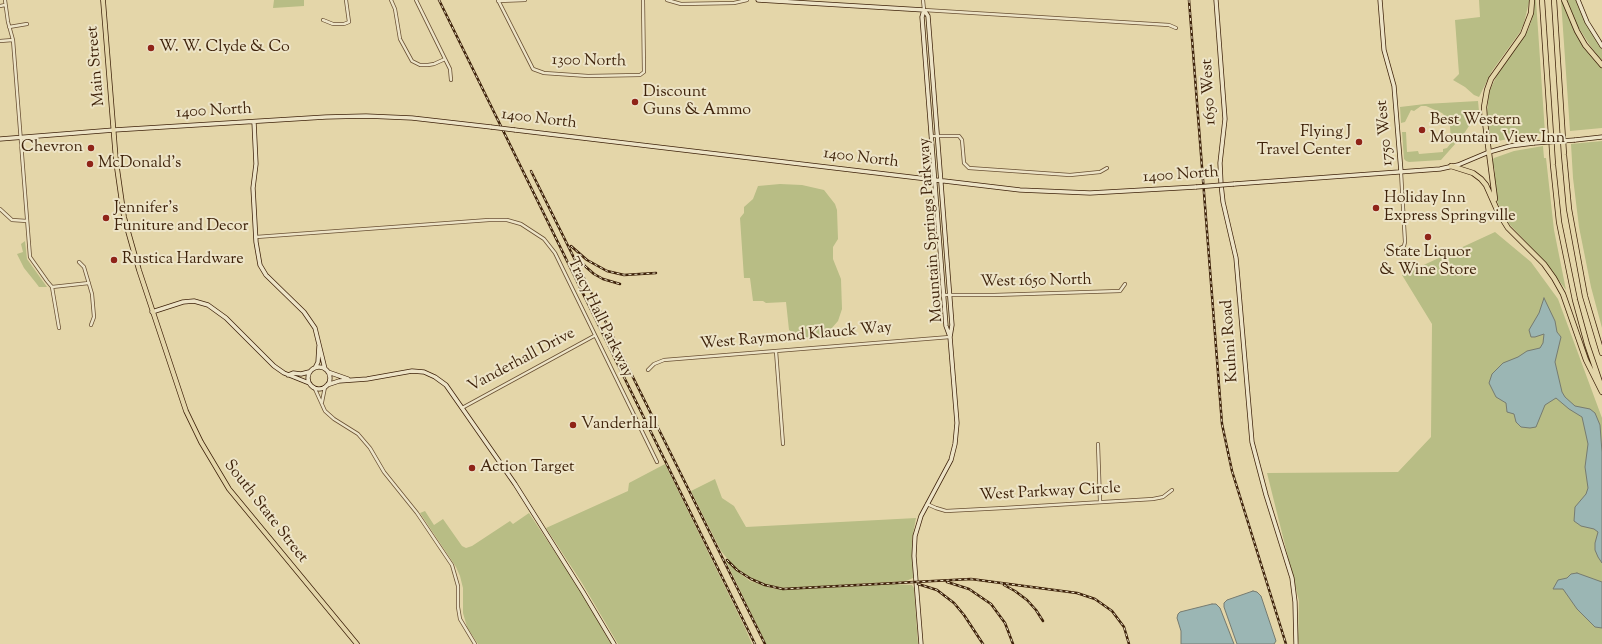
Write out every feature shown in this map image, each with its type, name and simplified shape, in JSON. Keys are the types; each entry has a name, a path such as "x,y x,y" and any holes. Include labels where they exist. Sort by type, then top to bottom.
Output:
{"highway":[{"path":"1495,204 1485,122 1484,107 1487,90 1491,79 1523,34 1531,13 1532,0"},
{"path":"1542,0 1553,165 1559,222 1575,300 1602,388"},
{"path":"1554,0 1563,149 1569,209 1579,267 1602,353"},
{"path":"1564,0 1577,31 1602,65"},
{"path":"1451,166 1473,173 1481,179 1486,185 1508,228 1544,264 1560,287 1573,319 1586,360 1602,392"}],"main road":[{"name":"Main Street","path":"103,0 117,171 124,217 138,270 152,312"},
{"name":"South State Street","path":"152,312 186,412 214,466 247,512 357,644"}],"street":[{"path":"5,0 9,28 13,40 30,257 46,281 52,287 59,328"},
{"path":"323,20 333,24 344,24 349,22 346,0"},
{"path":"392,0 395,8 400,39 408,56 420,65 434,64 445,59"},
{"path":"416,0 450,69 451,80"},
{"path":"498,0 525,0"},
{"name":"1300 North","path":"498,0 529,64 535,71 559,75 588,76 642,74 645,69 643,0"},
{"path":"666,0 681,4 734,3 747,0"},
{"path":"758,0 1169,25 1176,28"},
{"name":"Mountain Springs Parkway","path":"924,0 922,17 946,329 950,337"},
{"name":"1650 West","path":"1216,0 1225,119 1220,163 1221,184"},
{"name":"1750 West","path":"1380,0 1384,50 1394,86 1405,242 1404,246 1397,250 1386,250"},
{"path":"1578,0 1587,22 1602,46"},
{"path":"0,6 6,5"},
{"name":"Mountain Springs Parkway","path":"924,10 928,18 938,136 952,325 950,337"},
{"path":"9,28 27,24"},
{"path":"0,41 13,40"},
{"name":"1400 North","path":"0,140 114,130 366,116 431,120 1020,190 1122,192 1401,172 1451,166 1510,146 1602,137"},
{"path":"254,122 256,159 253,188 256,237 260,266 266,275 310,320 318,335 318,362 315,368 309,372 288,375"},
{"path":"932,136 959,136 962,140 964,163 969,168 1070,175 1100,172 1107,168"},
{"name":"Kuhni Road","path":"1221,184 1223,202 1236,258 1248,410 1252,442 1266,495 1292,578 1296,644"},
{"path":"0,209 12,220 27,221"},
{"name":"Tracy Hall Parkway","path":"256,237 489,220 506,220 521,224 544,239 555,254 657,462"},
{"path":"79,262 84,267 92,294 94,317 91,325"},
{"path":"52,287 89,283"},
{"name":"West 1650 North","path":"944,295 1026,295 1120,291 1125,284"},
{"path":"152,312 183,302 194,302 208,305 226,318 274,366 292,378 308,383 315,389 325,411 358,434 367,444 384,472 417,513 452,565 458,586 458,607 460,620 475,644"},
{"name":"Vanderhall Drive","path":"462,408 594,336"},
{"path":"921,644 914,556 915,536 921,516 949,465 956,439 956,417 950,337"},
{"name":"West Raymond Klauck Way","path":"648,370 654,364 664,360 950,337"},
{"path":"319,346 330,378 326,386 322,403"},
{"path":"776,351 783,444"},
{"path":"315,368 322,368 348,379"},
{"path":"315,389 321,389 332,382 348,379 370,378 412,371 424,372 435,377 446,385 518,490 583,592 614,644"},
{"path":"308,383 309,372"},
{"path":"1098,444 1100,502"},
{"name":"West Parkway Circle","path":"928,504 946,511 1162,497 1172,490"}],"green space":[{"path":"274,0 304,0 304,6 273,8"},
{"path":"1479,0 1529,0 1524,23 1520,32 1492,71 1479,97 1453,80 1459,74 1455,20 1480,17"},
{"path":"1534,0 1536,0 1545,133 1519,136 1491,143 1487,113 1489,92 1498,73 1528,30 1532,19"},
{"path":"1561,0 1563,0 1574,31 1586,49 1602,68 1602,128 1570,131"},
{"path":"1567,0 1576,0 1586,23 1602,49 1602,61 1577,25"},
{"path":"1478,101 1479,111 1463,135 1441,160 1409,162 1404,159 1402,132 1406,132 1407,152 1418,151 1419,154 1443,152 1443,149 1447,148 1451,143 1450,126 1447,118 1442,113 1426,106 1421,106 1414,111 1411,110 1405,122 1401,123 1400,107"},
{"path":"1602,141 1602,328 1591,287 1579,227 1573,178 1571,144"},
{"path":"1543,146 1544,158 1546,158 1554,230 1566,290 1546,263 1510,225 1501,211 1497,201 1494,176 1495,171 1492,161 1494,158 1514,151"},
{"path":"780,184 802,185 824,190 835,204 837,210 838,239 833,247 833,259 841,279 842,309 838,321 824,337 801,338 789,330 786,302 766,303 763,301 753,301 750,278 744,278 740,218 744,213 744,207 753,199 758,186"},
{"path":"1495,232 1531,262 1558,299 1602,418 1602,644 1299,644 1299,601 1267,473 1398,472 1431,437 1432,324 1402,275"},
{"path":"25,241 27,259 47,287 39,287 24,268 17,254 23,252 21,244"},
{"path":"665,464 752,644 618,644 582,583 546,528 628,491 629,483"},
{"path":"715,479 722,498 734,506 746,527 916,518 912,540 913,578 906,581 787,588 772,586 753,580 739,571 721,551 691,491"},
{"path":"425,511 434,525 443,519 462,546 466,548 472,546 510,521 513,524 529,513 580,590 611,644 478,644 467,627 463,613 463,588 460,576 456,567 420,513"},
{"path":"725,559 750,581 775,589 894,584 912,585 914,588 918,644 766,644"}],"water":[{"path":"1544,298 1555,321 1557,332 1561,337 1555,362 1562,392 1565,397 1575,406 1590,409 1595,413 1600,425 1602,452 1602,563 1595,550 1598,532 1594,529 1581,526 1574,521 1575,507 1586,494 1588,488 1585,467 1588,444 1582,417 1569,409 1556,398 1545,405 1536,427 1521,427 1516,422 1514,414 1507,412 1506,403 1496,397 1489,383 1492,374 1503,363 1518,357 1527,351 1540,348 1543,343 1544,334 1531,337 1529,330 1539,313"},
{"path":"1577,573 1602,582 1602,628 1595,627 1577,609 1563,589 1553,589 1558,580 1567,578 1571,574"},
{"path":"1253,591 1257,592 1261,596 1276,641 1274,644 1237,644 1224,607 1224,603 1227,600"},
{"path":"1216,604 1220,608 1234,644 1181,644 1181,631 1177,618 1178,614 1180,612"}],"railway":[{"path":"439,0 755,644"},
{"path":"1189,0 1222,424 1232,471 1286,644"},
{"path":"531,171 765,644"},
{"path":"571,246 587,260 607,271 624,275 656,273"},
{"path":"577,257 594,274 603,279 620,284"},
{"path":"727,560 737,570 751,579 765,585 783,589 971,579 1077,593 1095,599 1112,611 1124,627 1129,644"},
{"path":"947,582 969,589 991,604 1005,623 1013,644"},
{"path":"918,584 937,590 954,603 964,615 983,644"},
{"path":"1004,585 1027,600 1043,621"}],"place":[{"name":"W. W. Clyde & Co","path":"151,48"},
{"name":"Discount Guns & Ammo","path":"635,102"},
{"name":"Best Western Mountain View Inn","path":"1422,130"},
{"name":"Flying J Travel Center","path":"1359,142"},
{"name":"Chevron","path":"91,148"},
{"name":"McDonald's","path":"90,164"},
{"name":"Holiday Inn Express Springville","path":"1376,208"},
{"name":"Jennifer's Funiture and Decor","path":"106,218"},
{"name":"State Liquor & Wine Store","path":"1428,237"},
{"name":"Rustica Hardware","path":"114,260"},
{"name":"Vanderhall","path":"573,425"},
{"name":"Action Target","path":"472,468"}]}
